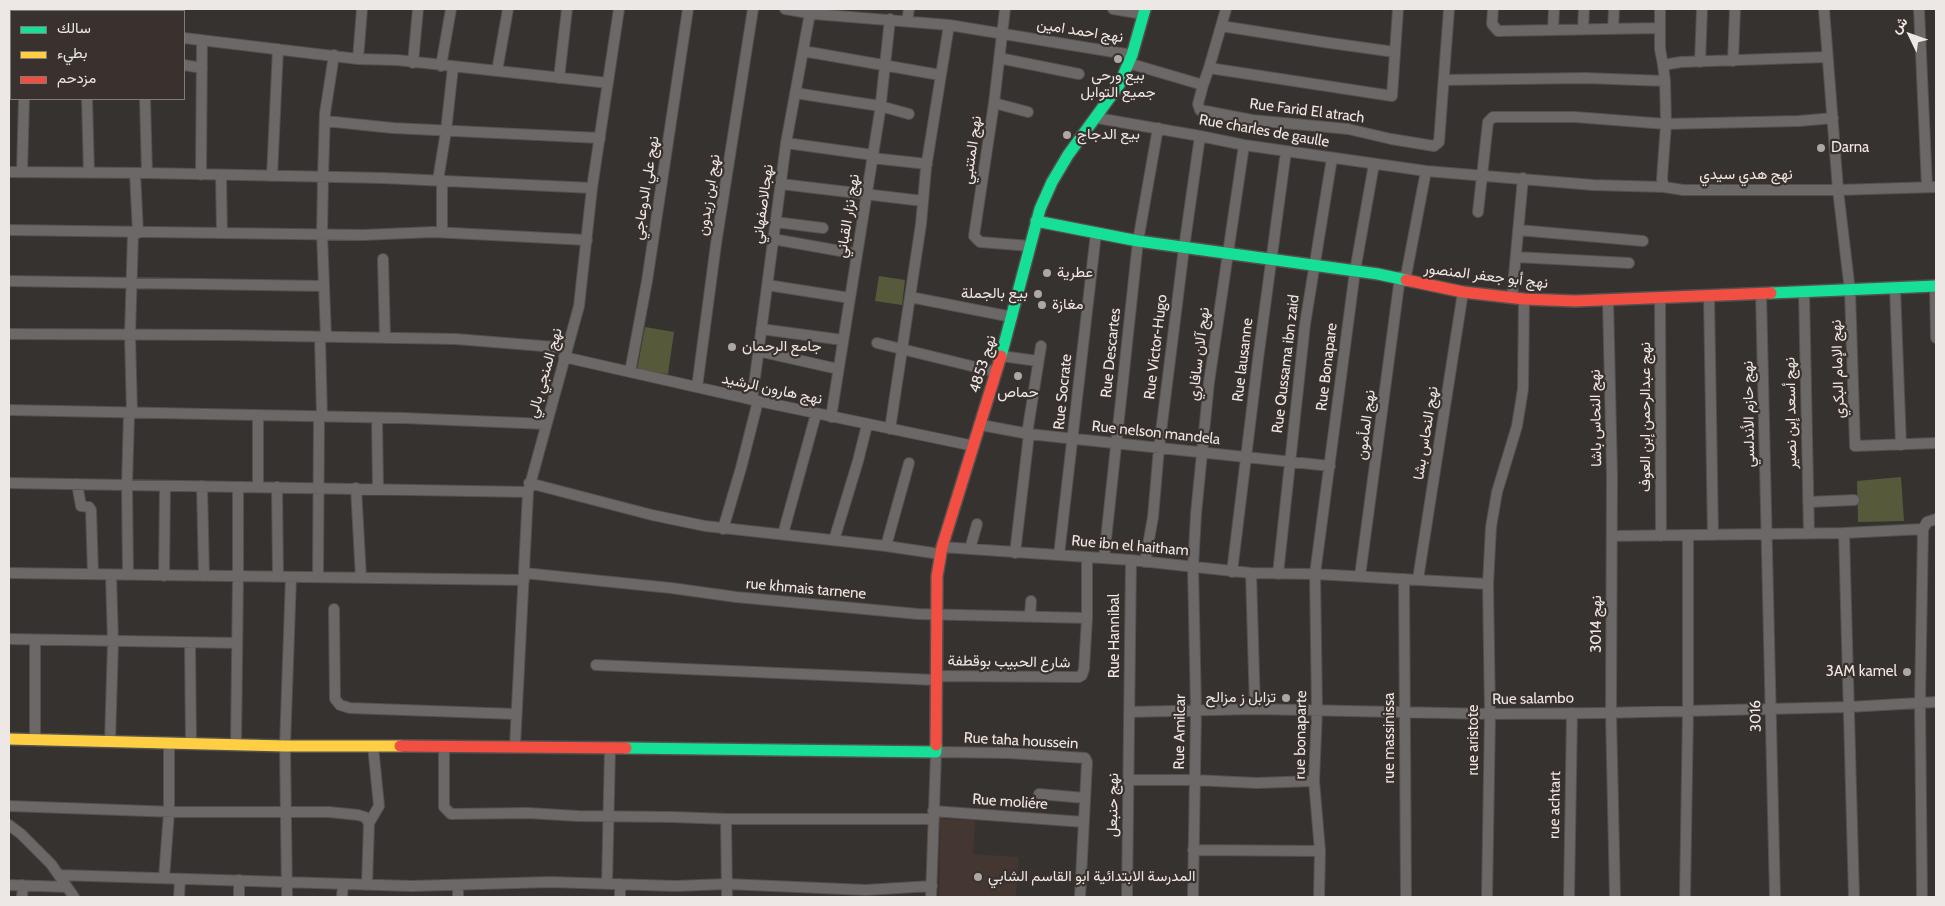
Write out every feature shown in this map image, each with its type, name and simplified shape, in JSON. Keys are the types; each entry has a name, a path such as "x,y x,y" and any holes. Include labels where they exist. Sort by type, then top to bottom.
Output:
{"street":[{"path":"358,58 362,9"},
{"path":"413,63 418,9"},
{"path":"440,66 451,9"},
{"path":"497,71 508,9"},
{"path":"559,78 567,9"},
{"name":"نهج المنجي بالي","path":"515,746 515,714 529,487 579,306 592,188 619,9"},
{"name":"نهج علي الدوعاجي","path":"630,372 647,281 688,9"},
{"name":"نهج ابن زيدون","path":"697,387 716,244 752,9"},
{"name":"نهج احمد امين","path":"785,9 810,13 949,25 1002,33 1130,59"},
{"path":"907,21 909,9"},
{"name":"نهج المتنبي","path":"1005,9 994,103 974,236 980,242 1030,246"},
{"path":"1113,9 1144,12"},
{"path":"1130,59 1203,84 1226,9"},
{"path":"1209,68 1392,96 1398,9"},
{"name":"Rue Farid El atrach","path":"1203,84 1198,104 1200,110 1252,120 1348,129 1434,146 1439,142 1449,9"},
{"path":"1493,9 1492,24 1498,31 1659,28"},
{"path":"1553,30 1554,9"},
{"path":"1583,30 1584,9"},
{"path":"1613,29 1614,9"},
{"path":"1660,9 1659,28 1665,81 1666,124 1662,179 1664,187"},
{"path":"1700,62 1702,9"},
{"path":"1732,61 1735,9"},
{"name":"نهج الإمام البكري","path":"1824,9 1838,190 1850,291 1855,446 1901,445"},
{"path":"1919,9 1932,187"},
{"name":"نهج 4853","path":"936,752 936,614 937,576 941,551 1001,356 1036,221 1052,182 1068,155 1119,86 1130,59 1144,12"},
{"name":"نهجالاصفهاني","path":"723,528 742,468 755,400 758,351 786,144 810,13"},
{"name":"نهج نزار القباني","path":"831,417 873,156 890,19"},
{"path":"890,429 903,348 927,164 949,25"},
{"path":"1221,26 1395,52"},
{"path":"185,38 358,58 608,83"},
{"path":"201,175 202,40"},
{"path":"272,176 278,49"},
{"path":"803,51 940,75"},
{"path":"318,577 317,488 323,337 322,177 329,80 334,55"},
{"path":"1663,65 1827,57"},
{"path":"999,58 1078,74"},
{"path":"185,65 202,68"},
{"path":"442,232 440,180 453,67"},
{"path":"1444,80 1585,78 1665,81"},
{"path":"795,93 880,106 909,114"},
{"path":"22,172 24,100"},
{"path":"88,100 89,173"},
{"path":"145,100 147,173"},
{"path":"994,103 1028,112"},
{"path":"1478,212 1488,122 1494,116 1575,118 1666,124 1798,121 1832,118"},
{"name":"Rue charles de gaulle","path":"1097,118 1244,145 1374,164 1426,171 1523,178"},
{"path":"325,121 393,128 600,138"},
{"name":"Rue Descartes","path":"1104,558 1138,241 1158,128"},
{"name":"Rue Victor-Hugo","path":"1145,562 1184,248 1200,136"},
{"path":"786,144 927,164"},
{"name":"نهج آلان سافاري","path":"1193,567 1209,382 1244,145"},
{"name":"Rue lausanne","path":"1232,572 1286,151"},
{"name":"Rue Qussama ibn zaid","path":"1278,574 1305,324 1332,158"},
{"name":"Rue Bonapare","path":"1315,574 1354,271 1374,164"},
{"name":"نهج المأمون","path":"1360,576 1402,279 1426,171"},
{"path":"9,172 147,173 440,180 592,188"},
{"path":"128,575 127,485 130,414 130,335 136,233 135,173"},
{"path":"221,175 222,233"},
{"path":"1512,297 1523,178"},
{"name":"نهج هدي سيدي","path":"1523,178 1593,185 1664,187 1683,190 1838,190 1932,187"},
{"path":"781,184 923,201"},
{"name":"نهج أبو جعفر المنصور","path":"1036,221 1138,241 1354,271 1463,292 1524,299 1576,301 1935,287"},
{"path":"775,222 823,228"},
{"path":"9,230 322,234 442,232 587,240"},
{"path":"1518,230 1643,241"},
{"name":"Rue Socrate","path":"1059,555 1096,233"},
{"path":"773,239 857,254"},
{"path":"1516,256 1629,263"},
{"path":"383,259 385,338"},
{"path":"9,281 323,286"},
{"path":"766,286 850,298"},
{"path":"1935,287 1936,338"},
{"path":"1896,288 1901,445 1936,444"},
{"name":"نهج النحاس بشا","path":"1418,579 1463,292"},
{"name":"نهج أسعد إبن نصير","path":"1804,292 1809,532"},
{"name":"نهج حازم الأندلسي","path":"1761,293 1766,534"},
{"path":"1709,295 1713,535"},
{"path":"910,297 1012,317"},
{"name":"نهج عبدالرحمن إبن العوف","path":"1660,297 1661,536"},
{"name":"rue aristote","path":"1488,897 1490,714 1488,584 1491,527 1496,500 1517,426 1523,389 1524,299"},
{"name":"نهج النحاس باشا","path":"1608,300 1612,536"},
{"path":"761,328 843,340"},
{"name":"نهج هارون الرشيد","path":"9,334 456,339 566,352 630,372 867,425 974,446"},
{"path":"877,342 996,372"},
{"path":"1015,553 1028,434 1041,346"},
{"path":"758,351 838,369"},
{"path":"1001,356 1038,361"},
{"path":"9,410 377,418 546,424"},
{"path":"783,534 816,414"},
{"path":"258,416 258,487"},
{"path":"377,418 378,488"},
{"name":"Rue nelson mandela","path":"981,424 1028,434 1330,466"},
{"path":"834,540 867,425"},
{"path":"886,546 909,463"},
{"name":"Rue ibn el haitham","path":"9,483 317,488 529,487 652,515 723,528 886,546 941,551 970,549 1104,558 1251,574 1315,574 1488,584"},
{"path":"77,484 81,506 89,507 91,510 93,574"},
{"path":"164,576 165,486"},
{"path":"202,486 204,576"},
{"path":"236,745 238,487"},
{"path":"276,487 278,577"},
{"path":"356,488 360,578"},
{"path":"1808,502 1854,500"},
{"path":"1922,897 1920,702 1923,529 1927,522 1936,519"},
{"path":"970,549 977,524"},
{"path":"1612,536 1844,533 1923,529"},
{"path":"1844,533 1854,897"},
{"name":"3016","path":"1766,534 1774,897"},
{"path":"1685,897 1688,535"},
{"name":"نهج 3014","path":"1612,536 1611,712 1615,897"},
{"name":"شارع الحبيب بوقطفة","path":"936,678 1079,678 1084,669 1088,557"},
{"name":"Rue Hannibal","path":"1130,560 1130,712"},
{"name":"Rue Amilcar","path":"1193,567 1196,710 1193,897"},
{"name":"rue khmais tarnene","path":"9,573 360,578 524,576 671,588 736,597 936,614 1087,618"},
{"path":"1251,574 1255,709"},
{"name":"rue bonaparte","path":"1315,574 1317,710 1314,781 1320,851 1319,897"},
{"path":"110,742 113,642 111,575"},
{"path":"286,897 287,812 285,746 291,577"},
{"name":"rue massinissa","path":"1404,578 1406,897"},
{"path":"1030,616 1031,602"},
{"path":"334,609 335,699 340,705 350,708 515,714"},
{"path":"9,639 237,643"},
{"path":"35,640 35,740"},
{"path":"190,643 191,744"},
{"path":"596,665 936,678"},
{"name":"Rue salambo","path":"1130,712 1255,709 1405,713 1572,713 1849,707 1936,702"},
{"name":"نهج حنبعل","path":"1127,897 1130,712"},
{"name":"rue achtart","path":"1569,897 1572,713"},
{"path":"9,739 285,746 515,746 936,752 931,897"},
{"path":"164,878 169,812 169,743"},
{"path":"367,884 369,823 379,806 373,746"},
{"name":"Rue moliére","path":"444,746 444,807 451,814 528,813 609,817 726,819 933,815 1084,822"},
{"path":"607,884 610,748"},
{"name":"Rue taha houssein","path":"936,752 1009,753 1081,757 1087,762 1080,897"},
{"path":"1129,780 1194,780 1257,783 1314,781"},
{"path":"1039,794 1085,798"},
{"path":"9,806 169,812 329,812 358,815 365,817 369,823"},
{"path":"726,819 727,897"},
{"path":"9,824 39,850 74,897"},
{"path":"1193,850 1320,851"},
{"path":"59,875 400,886 550,882 676,886 727,884 866,890 932,886"},
{"path":"179,897 180,879"},
{"path":"239,880 239,897"},
{"path":"342,884 342,897"},
{"path":"620,884 620,897"},
{"path":"9,885 68,887"},
{"path":"22,885 22,897"},
{"path":"458,885 458,897"},
{"path":"400,886 400,897"},
{"path":"798,886 798,897"}],"shaded area":[{"name":"المدرسة الابتدائية ابو القاسم الشابي","path":"940,819 975,820 973,854 1019,857 1016,897 939,897"}],"green space":[{"path":"879,276 905,280 902,305 875,301"},
{"path":"645,327 674,332 668,374 637,370"},
{"path":"1901,477 1904,521 1858,522 1857,481"}],"traffic: fast":[{"path":"1001,356 1040,209 1052,182 1068,155 1119,85 1132,55 1145,9"},
{"path":"1036,221 1138,241 1378,274 1406,280"},
{"path":"1771,293 1936,286"},
{"path":"626,748 936,752 936,745"}],"traffic: slow":[{"path":"9,739 285,746 400,746"}],"traffic: jam":[{"path":"1406,280 1463,292 1524,299 1575,301 1771,293"},
{"path":"936,745 937,576 942,547 1001,356"},
{"path":"400,746 626,748"}],"place":[{"name":"بيع ورحي جميع التوابل","path":"1118,59"},
{"name":"بيع الدجاج","path":"1067,135"},
{"name":"Darna","path":"1821,148"},
{"name":"عطرية","path":"1047,273"},
{"name":"بيع بالجملة","path":"1038,294"},
{"name":"مغازة","path":"1042,305"},
{"name":"جامع الرحمان","path":"732,347"},
{"name":"حماص","path":"1018,376"},
{"name":"3AM kamel","path":"1907,672"},
{"name":"تزابل ز مزالح","path":"1286,698"},
{"name":"المدرسة الابتدائية ابو القاسم الشابي","path":"978,877"}]}
